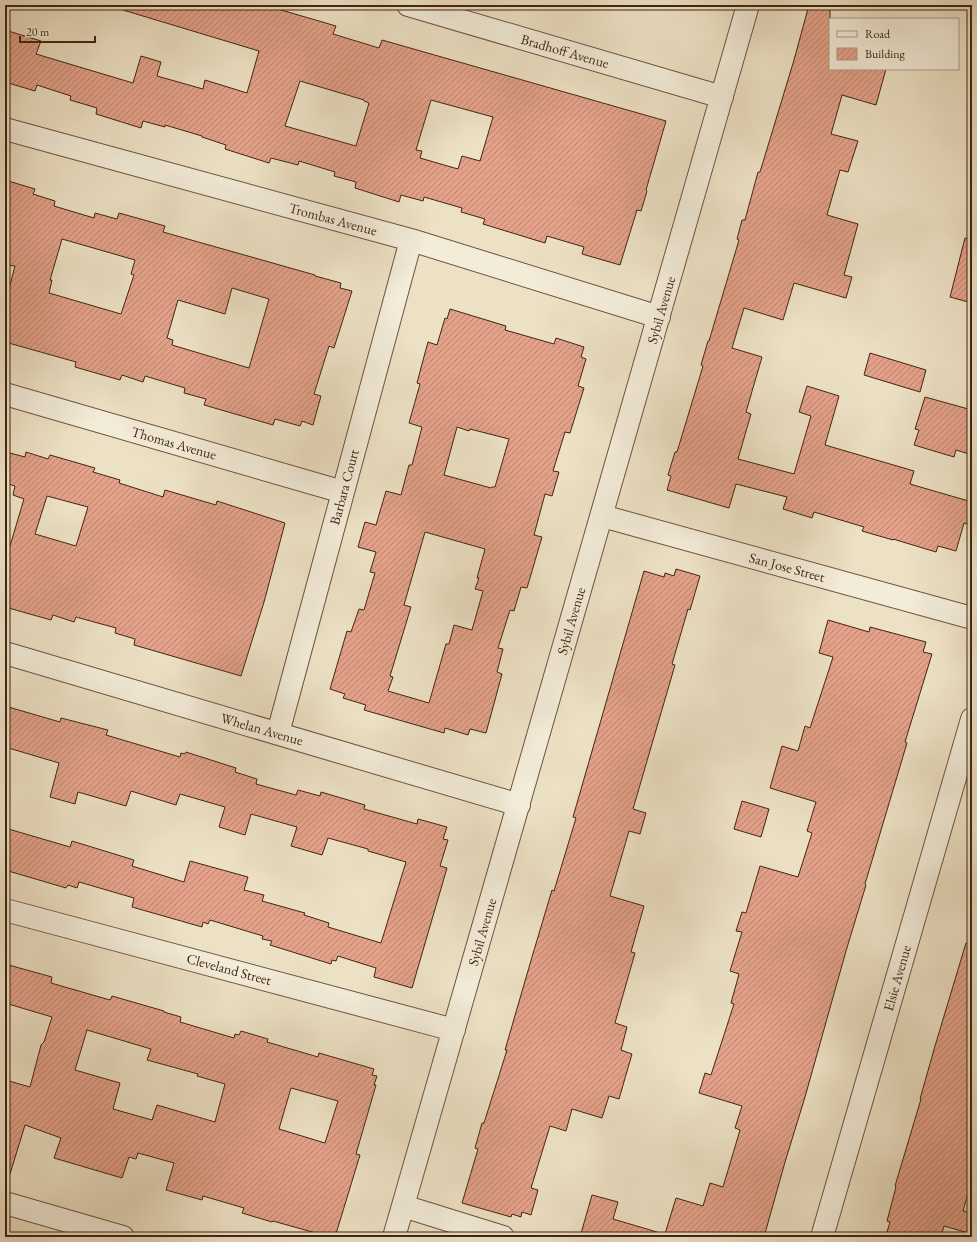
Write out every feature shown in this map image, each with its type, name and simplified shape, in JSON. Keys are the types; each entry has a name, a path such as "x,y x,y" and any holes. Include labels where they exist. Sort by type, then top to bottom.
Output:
{"street":[{"name":"Bradhoff Avenue","path":"408,5 722,97"},
{"name":"Sybil Avenue","path":"394,1237 748,5"},
{"name":"Trombas Avenue","path":"5,130 411,240 659,317"},
{"name":"Barbara Court","path":"278,733 411,240"},
{"name":"Thomas Avenue","path":"5,394 343,492"},
{"name":"San Jose Street","path":"602,516 972,618"},
{"name":"Whelan Avenue","path":"5,653 518,804"},
{"name":"Elsie Avenue","path":"822,1237 972,719"},
{"name":"Cleveland Street","path":"5,910 454,1030"},
{"path":"5,1203 78,1231 123,1237"},
{"path":"403,1206 503,1237"}],"building":[{"path":"124,5 264,5 336,26 333,34 379,48 382,40 666,121 641,211 637,210 620,265 582,254 584,247 547,236 545,243 483,224 485,219 461,212 462,208 424,197 423,201 401,195 399,202 355,188 356,182 334,176 335,172 299,161 298,165 271,158 269,163 225,149 226,145 202,136 165,125 165,127 143,121 141,128 96,114 97,108 70,100 71,96 37,85 35,91 5,82 5,30 41,41 36,54 133,83 141,56 161,62 157,76 203,89 205,80 247,93 259,51 123,10","holes":["300,81 364,100 369,103 356,146 285,126","431,100 493,117 480,161 462,156 458,169 420,158 422,151 416,150"]},
{"path":"809,5 830,5 829,70 886,70 876,105 842,95 831,134 858,141 848,172 840,170 827,215 858,224 844,275 852,277 846,298 794,283 783,320 744,308 732,348 762,357 746,412 751,414 738,459 794,474 811,416 799,412 807,386 839,396 825,445 914,471 910,484 972,502 972,526 964,523 956,551 938,546 936,552 862,531 864,527 814,512 812,518 783,509 787,497 736,484 729,508 667,490 671,476 668,475 675,452 677,452 703,366 701,365 739,240 737,239 742,220 745,220 758,172 760,172"},
{"path":"5,180 35,189 33,194 55,201 54,206 94,218 95,213 117,219 119,213 137,218 165,226 163,232 341,283 340,288 352,291 334,348 329,346 314,394 321,396 313,425 302,421 300,426 275,419 273,425 204,405 206,399 184,393 185,388 145,376 143,382 122,375 120,380 75,367 76,362 5,342 5,304 15,266 5,265","holes":["62,239 135,260 131,274 134,275 121,314 49,293 52,280 50,280","232,288 269,299 249,368 172,345 173,340 167,338 178,300 225,314"]},
{"path":"965,238 972,239 972,303 950,297"},
{"path":"450,309 506,326 505,330 554,344 556,338 584,347 581,357 586,359 578,386 584,388 570,433 565,432 553,471 559,472 552,496 545,494 534,535 542,537 527,588 521,587 514,611 510,610 498,648 503,649 497,672 502,674 486,733 470,729 468,735 445,728 444,733 364,710 366,705 343,698 345,694 330,689 347,631 351,632 359,609 364,610 375,573 370,572 376,552 358,547 365,522 376,525 386,491 401,495 409,465 412,465 422,427 409,423 420,384 417,383 428,342 437,345 445,318 447,319","holes":["457,427 509,439 495,487 491,488 444,475","425,532 485,549 477,578 479,578 475,589 483,591 472,630 454,625 449,644 446,644 429,703 388,691 393,677 390,676 411,607 404,605"]},
{"path":"870,353 926,370 920,392 864,375"},
{"path":"925,397 972,410 972,455 956,450 954,457 914,445 919,430 915,429"},
{"path":"26,452 48,459 50,455 95,468 93,472 120,480 119,483 163,497 165,490 216,505 217,501 285,523 264,602 241,676 134,645 135,639 115,633 116,628 76,617 74,622 53,615 51,620 5,607 5,544 10,546 24,499 13,495 15,486 5,483 5,470 10,453 25,457","holes":["47,496 88,507 76,546 35,534"]},
{"path":"676,569 700,576 690,610 688,609 672,664 675,665 633,809 646,813 640,834 629,831 610,896 644,906 631,952 635,953 615,1023 627,1027 621,1050 632,1054 619,1099 609,1096 602,1118 572,1109 566,1131 550,1126 531,1188 538,1190 531,1215 522,1212 521,1217 512,1214 511,1217 462,1203 478,1149 475,1148 482,1123 484,1123 507,1050 505,1050 532,957 576,818 573,817 644,571 664,577 665,573 674,576"},
{"path":"828,620 869,632 870,627 926,642 923,652 932,654 905,742 907,743 764,1237 664,1237 676,1198 703,1206 710,1183 723,1187 740,1130 735,1128 742,1106 699,1093 705,1073 711,1075 734,1004 731,1003 739,974 730,971 742,932 736,931 742,912 746,913 760,866 798,877 812,833 807,831 816,802 770,788 782,746 798,751 805,726 810,728 833,657 819,653"},
{"path":"5,706 60,722 61,718 108,730 106,735 180,757 181,753 185,754 186,752 236,768 235,772 257,779 256,784 296,795 298,790 320,796 321,792 365,805 364,809 417,824 418,819 447,827 443,839 448,840 440,866 447,868 412,988 374,977 376,968 338,956 336,961 332,960 331,964 270,945 272,941 262,939 263,936 210,920 208,924 203,922 202,927 132,907 134,898 79,882 77,888 68,885 66,888 5,870 5,828 70,847 72,841 134,860 132,866 184,882 190,861 248,877 244,890 264,895 262,901 305,913 304,915 329,923 328,927 381,943 406,862 368,851 368,849 328,838 322,855 291,846 297,827 251,814 245,835 219,827 225,807 180,794 176,805 131,791 126,806 78,792 75,804 50,797 59,763 5,747"},
{"path":"742,801 769,809 761,837 734,829"},
{"path":"966,943 972,944 972,1179 963,1211 972,1213 972,1234 944,1226 941,1237 906,1237 887,1232 890,1222 887,1221 895,1186"},
{"path":"5,964 52,977 51,983 110,1000 112,996 164,1011 181,1017 180,1022 234,1038 235,1034 239,1035 241,1031 268,1039 267,1042 318,1057 319,1053 374,1069 372,1075 377,1076 374,1085 376,1085 356,1154 360,1155 335,1237 330,1237 242,1213 244,1208 203,1196 202,1200 166,1190 174,1163 138,1153 136,1159 129,1157 122,1178 54,1158 61,1138 25,1125 10,1174 5,1173 5,1095 9,1081 30,1087 41,1045 44,1042 52,1017 5,1003","holes":["87,1030 151,1049 147,1060 198,1074 197,1076 225,1084 215,1122 157,1105 152,1120 113,1109 120,1083 75,1070","291,1088 338,1101 325,1143 279,1129"]},
{"path":"592,1195 618,1202 613,1219 657,1232 656,1237 580,1237"}]}
